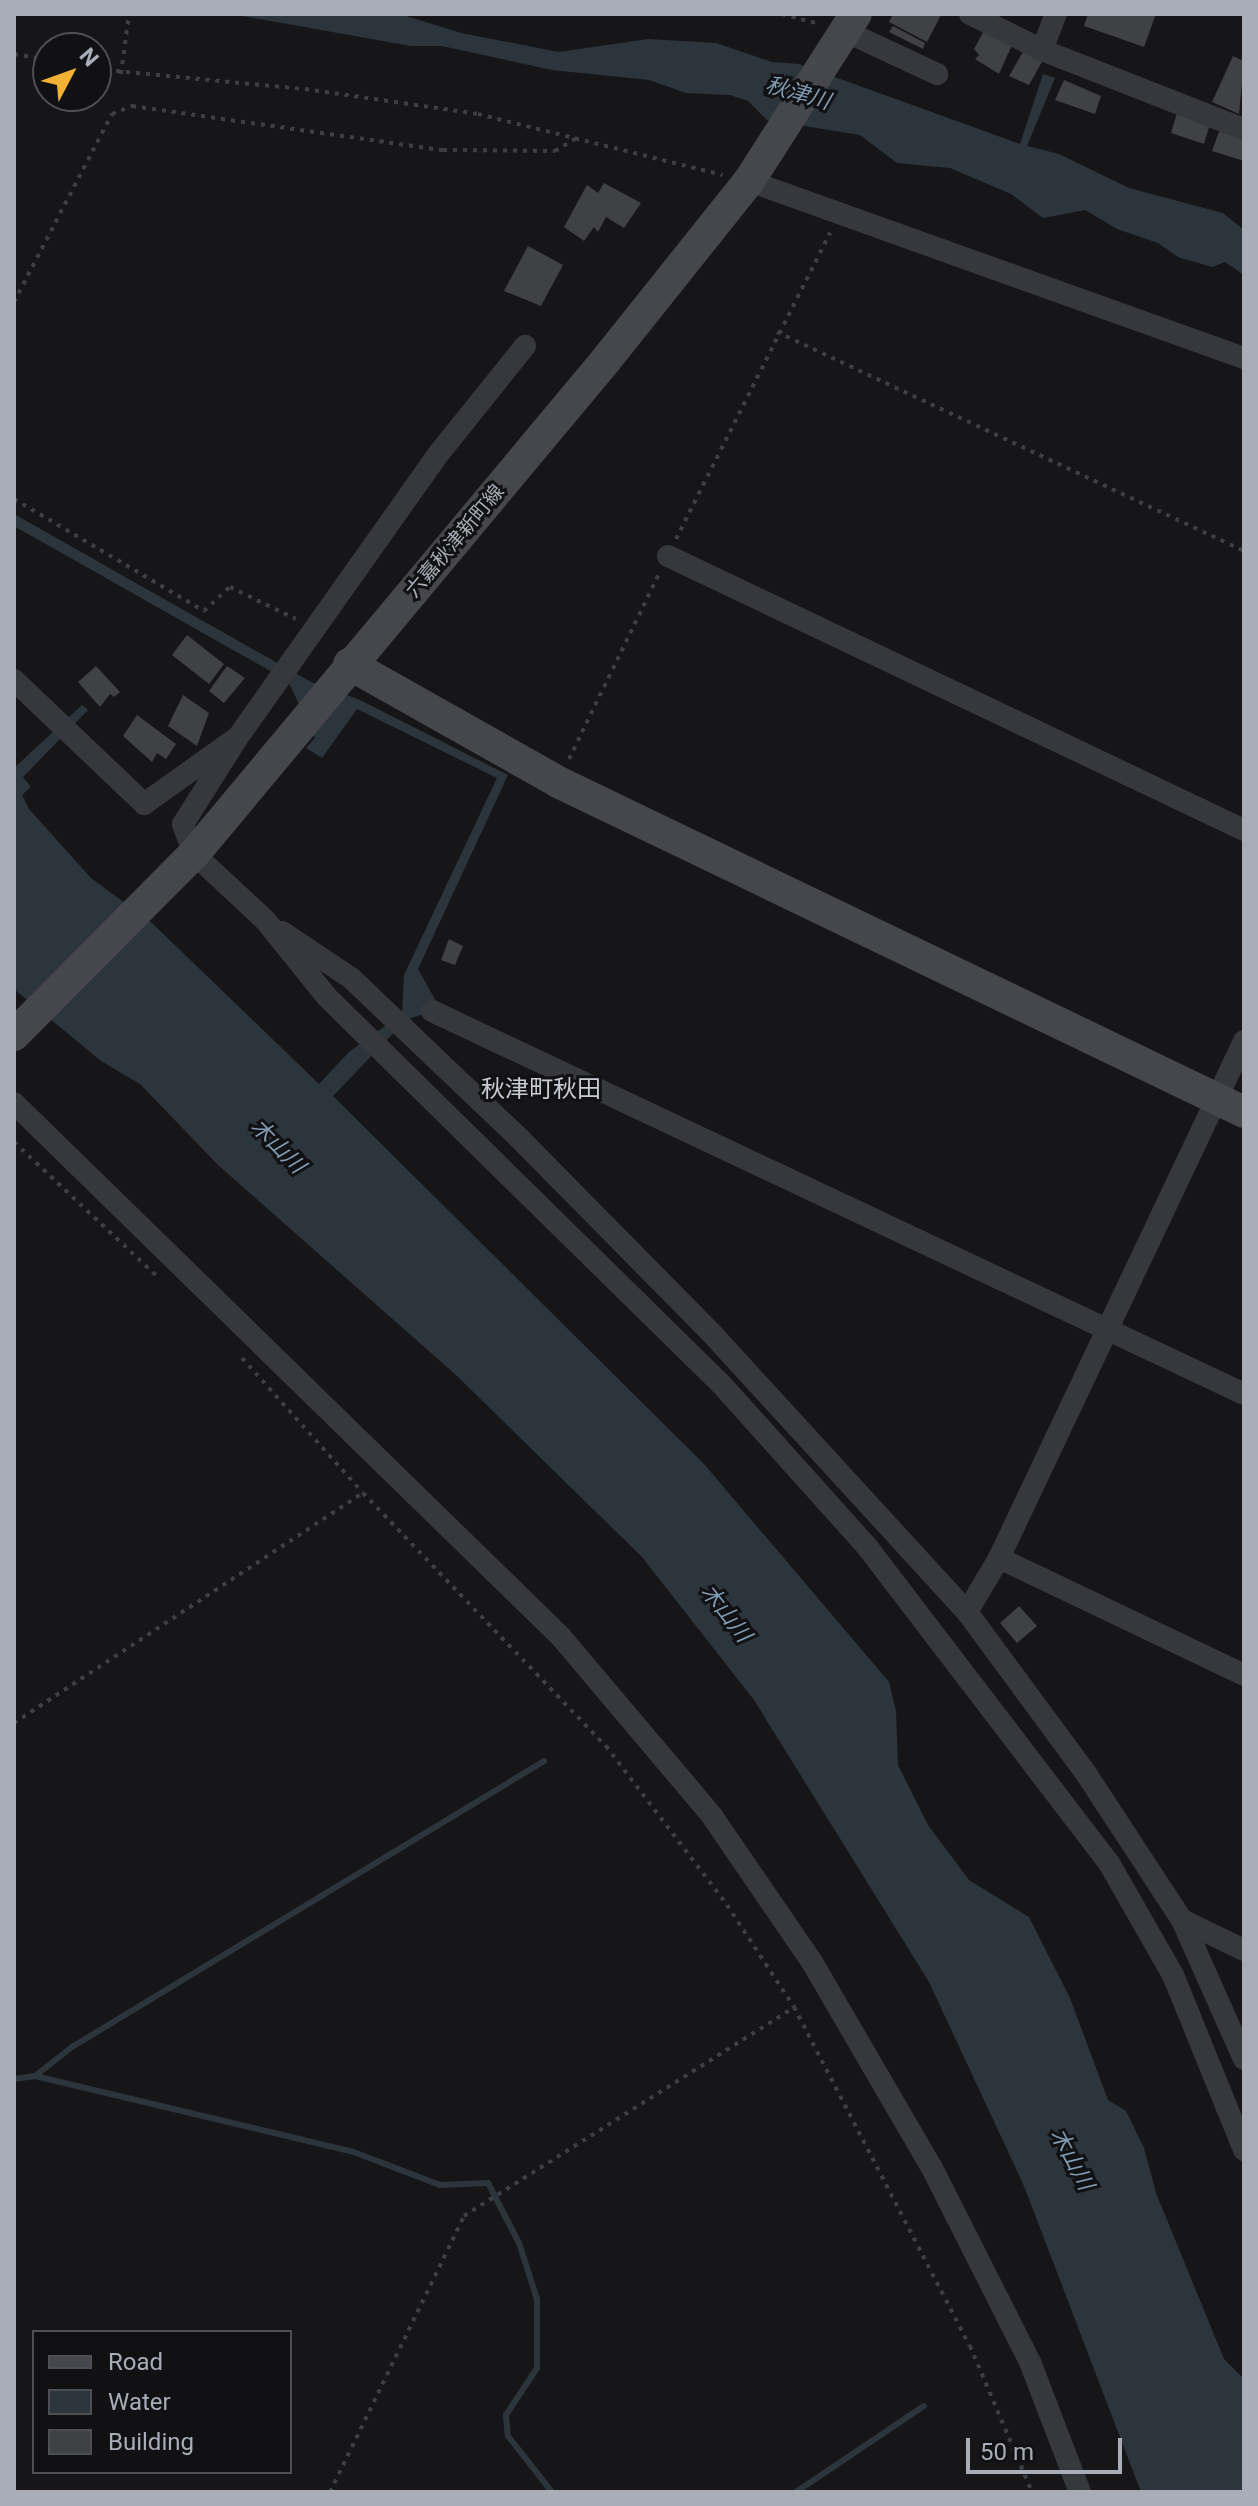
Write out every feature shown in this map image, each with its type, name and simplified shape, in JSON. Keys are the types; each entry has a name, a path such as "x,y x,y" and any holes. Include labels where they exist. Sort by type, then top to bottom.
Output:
{"main road":[{"name":"六嘉秋津新町線","path":"14,1035 194,854 349,664 586,384 749,181 851,22"},
{"path":"349,664 558,782 1230,1105"}],"street":[{"path":"970,14 1042,50 1244,129"},
{"path":"1042,50 1056,14"},
{"path":"851,22 937,74"},
{"path":"749,181 1244,358"},
{"path":"525,346 440,452 238,737 183,824 194,854 265,920 327,997 722,1385 877,1560 1109,1863 1173,1975 1244,2150"},
{"path":"668,556 1244,830"},
{"path":"14,680 144,804 238,737"},
{"path":"265,920 351,978 522,1141 715,1337 967,1612 1087,1775 1182,1920 1244,2059"},
{"path":"432,1011 1244,1394"},
{"path":"967,1612 999,1558 1108,1328 1230,1105 1244,1041"},
{"path":"14,1103 561,1637 712,1816 812,1962 932,2168 1030,2362 1080,2492"},
{"path":"999,1558 1244,1675"},
{"path":"1182,1920 1244,1950"}],"path":[{"path":"121,74 129,14"},
{"path":"782,14 851,22"},
{"path":"112,72 321,91 478,114 749,181"},
{"path":"14,302 112,114 132,106 443,150 555,151 577,138"},
{"path":"558,782 777,332 841,213"},
{"path":"777,332 1244,551"},
{"path":"14,499 204,611 230,587 313,628"},
{"path":"14,1142 163,1281"},
{"path":"232,1346 363,1493 606,1746 727,1905 794,2007 970,2346 1032,2492"},
{"path":"14,1723 363,1493"},
{"path":"330,2492 464,2216 794,2007"}],"water":[{"name":"秋津川","path":"231,14 400,14 461,33 559,52 648,39 716,43 772,62 799,64 1020,144 1043,74 1055,78 1027,146 1059,154 1129,188 1223,213 1244,230 1244,275 1225,262 1212,267 1178,257 1158,243 1117,229 1085,210 1043,218 1011,194 950,168 897,163 860,135 767,120 748,101 730,95 686,93 649,80 552,70 442,46 411,46"},
{"name":"木山川","path":"14,514 311,682 360,700 508,775 418,969 437,1003 432,1011 406,1020 333,1096 704,1464 889,1682 896,1711 898,1765 928,1825 969,1880 1029,1917 1070,1998 1108,2100 1126,2111 1144,2148 1156,2193 1224,2359 1244,2379 1244,2492 1141,2492 1024,2186 929,1982 754,1700 642,1557 456,1375 218,1165 140,1084 101,1061 14,989 14,768 82,705 88,710 23,777 31,787 22,795 29,809 91,878 152,923 319,1084 349,1052 402,1014 404,975 497,778 357,709 322,758 306,748 315,738 288,681 14,526"}],"building":[{"path":"893,14 941,15 927,42 889,22"},
{"path":"1088,14 1156,14 1144,47 1084,26"},
{"path":"893,26 925,43 923,49 889,32"},
{"path":"985,29 1012,45 999,74 975,59 979,55 974,49"},
{"path":"1024,50 1043,60 1029,85 1009,76"},
{"path":"1233,56 1244,61 1239,114 1212,102"},
{"path":"1064,80 1101,96 1095,114 1055,100"},
{"path":"1177,113 1210,124 1204,144 1171,133"},
{"path":"1220,129 1244,138 1244,161 1212,151"},
{"path":"604,183 641,203 624,228 606,217 598,232 594,227 584,241 564,227 587,185 598,193"},
{"path":"528,246 563,265 541,306 504,291"},
{"path":"187,635 224,664 209,684 172,655"},
{"path":"96,666 120,692 114,697 110,694 100,707 78,682"},
{"path":"227,666 245,678 224,703 209,691"},
{"path":"183,695 209,713 197,746 168,726"},
{"path":"137,715 176,744 166,759 157,753 152,762 123,736"},
{"path":"449,939 463,946 455,965 441,960"},
{"path":"1019,1606 1037,1626 1017,1643 1000,1623"}],"waterway":[{"path":"35,2076 72,2047 544,1761"},
{"path":"14,2079 35,2076 351,2151 440,2185 488,2183 519,2243 537,2299 537,2368 506,2415 508,2436 552,2492"},
{"path":"796,2492 924,2406"}],"district":[{"name":"秋津町秋田","path":"541,1090"}]}
